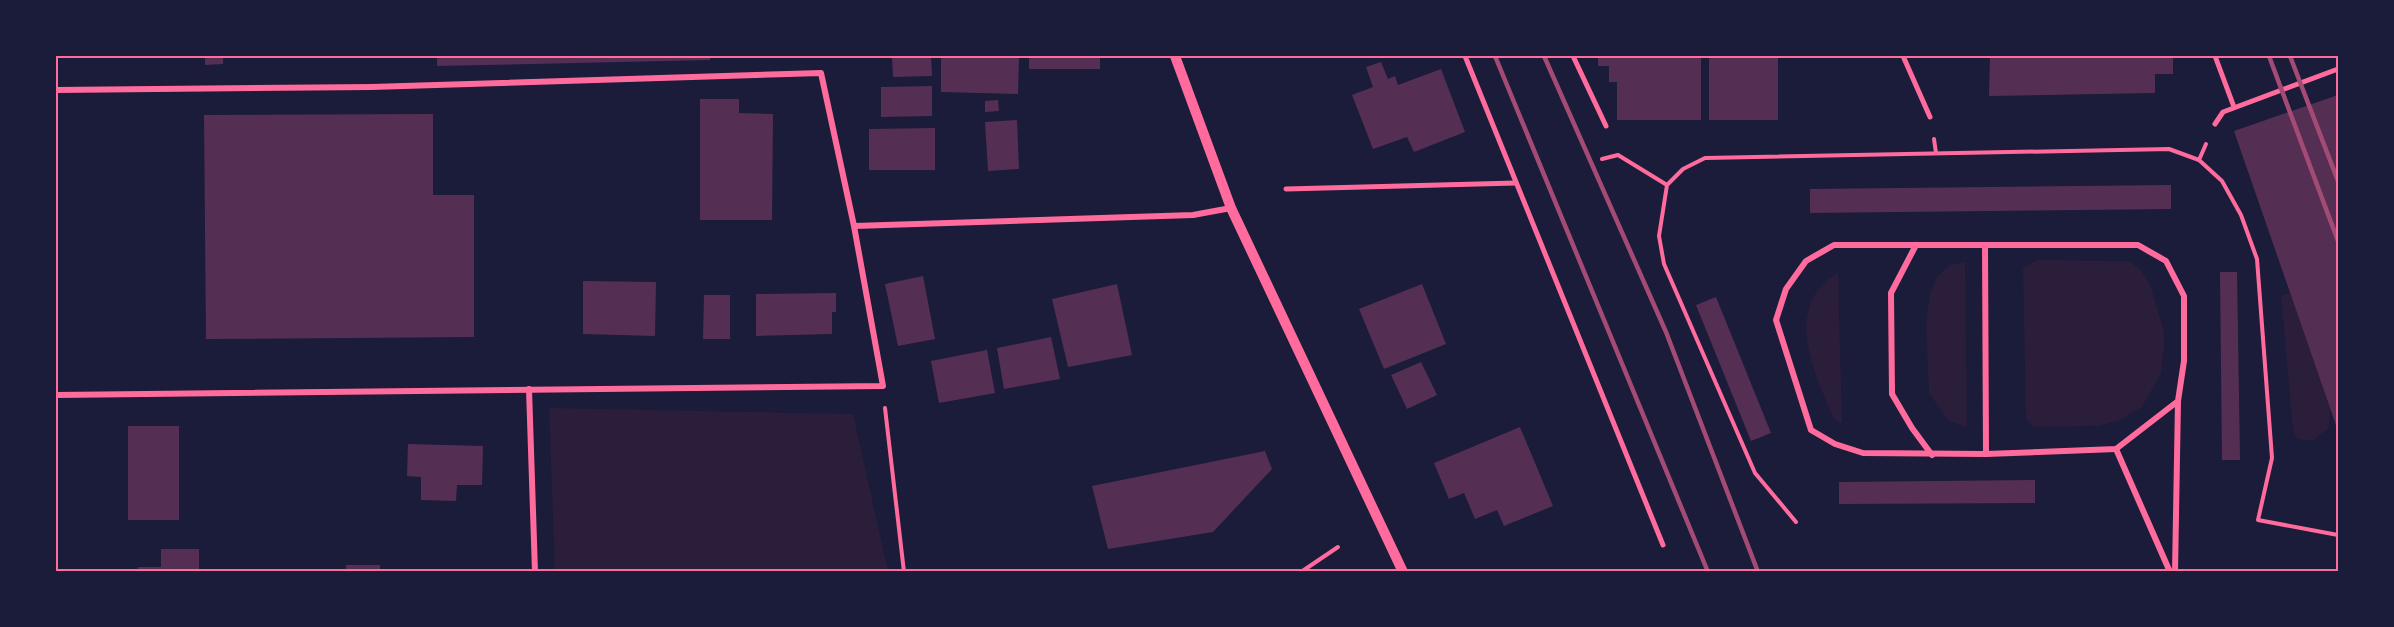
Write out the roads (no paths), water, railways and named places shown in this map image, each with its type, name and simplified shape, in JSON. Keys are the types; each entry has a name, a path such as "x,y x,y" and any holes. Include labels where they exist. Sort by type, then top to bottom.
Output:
{"street":[{"path":"1175,56 1231,208 1403,572"},
{"path":"1465,56 1663,545"},
{"path":"1574,56 1606,126"},
{"path":"1903,56 1930,117"},
{"path":"2215,56 2234,107"},
{"path":"2215,124 2223,112 2234,107 2338,69"},
{"path":"56,90 371,87 821,73 854,226 883,386 56,395"},
{"path":"1286,189 1516,183"},
{"path":"854,226 1193,215 1231,208"},
{"path":"2175,572 2178,401 2184,360 2184,296 2166,261 2138,245 1834,245 1806,261 1786,289 1776,320 1811,430 1835,444 1863,453 1986,454 2115,449 2178,401"},
{"path":"1916,245 1891,293 1892,394 1912,428 1932,454"},
{"path":"1985,245 1986,454"},
{"path":"529,389 535,572"},
{"path":"2115,449 2170,572"}],"railway":[{"path":"1495,56 1708,572"},
{"path":"1544,56 1666,332 1758,572"},
{"path":"2269,56 2338,241"},
{"path":"2290,56 2338,181"}]}
